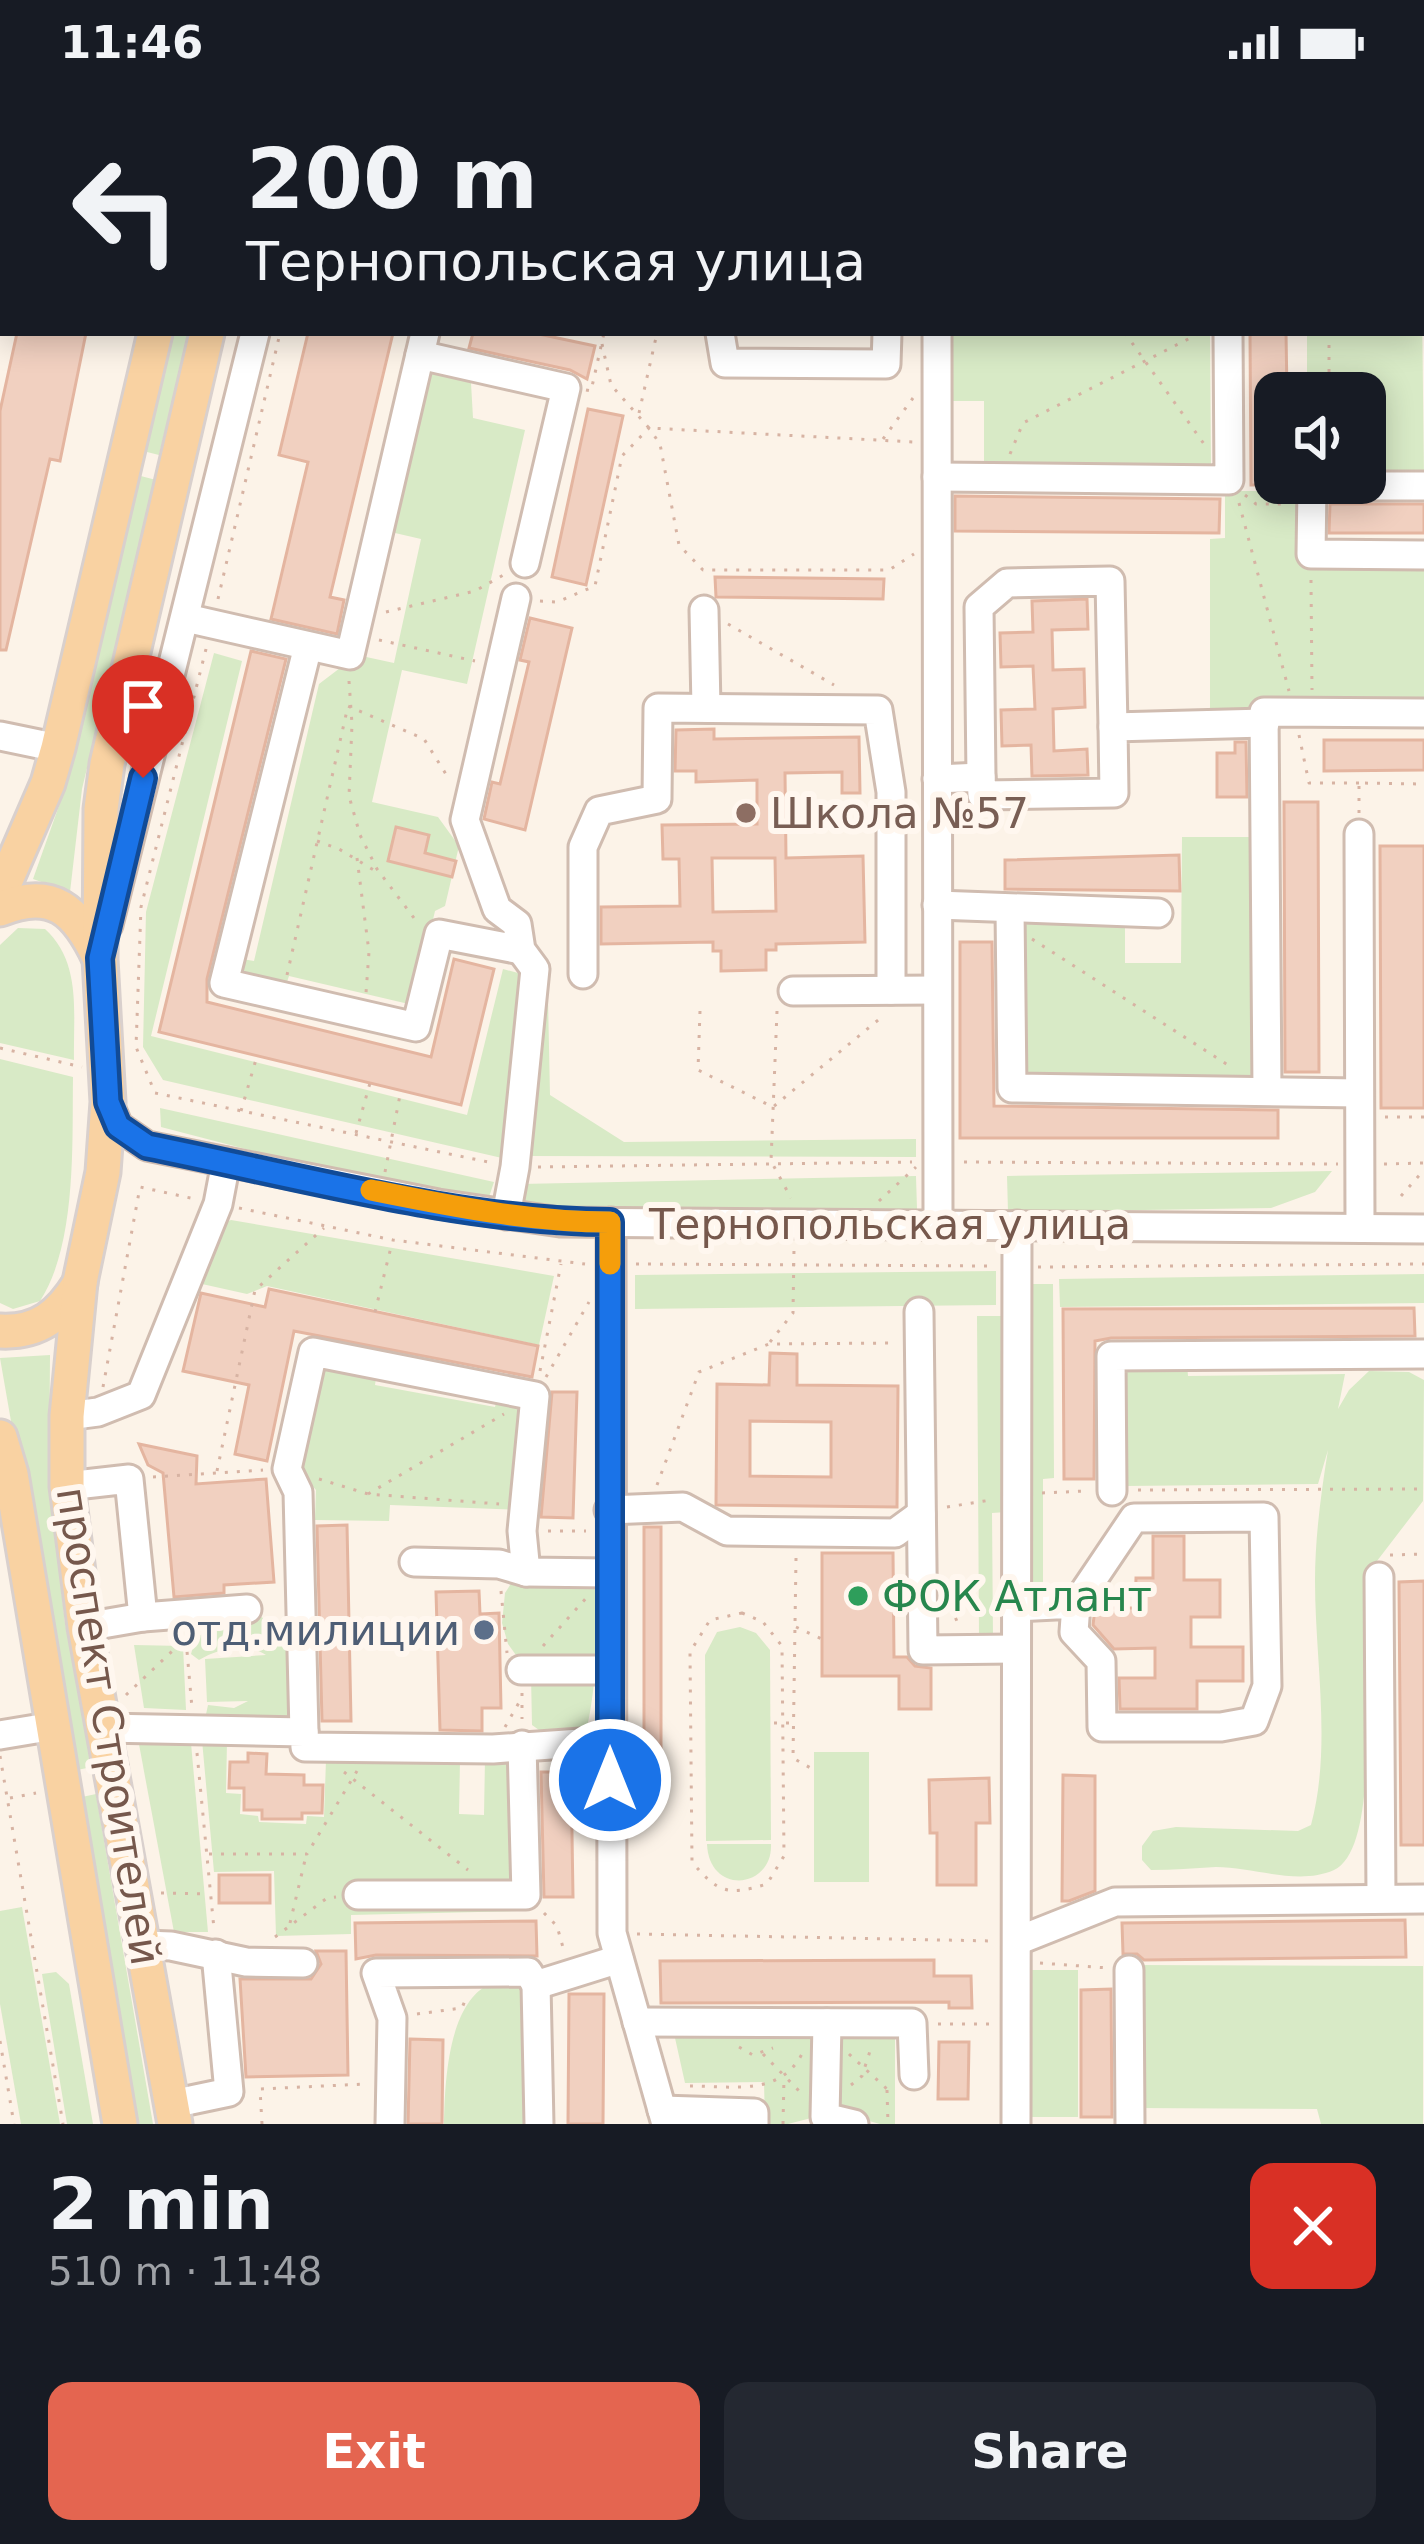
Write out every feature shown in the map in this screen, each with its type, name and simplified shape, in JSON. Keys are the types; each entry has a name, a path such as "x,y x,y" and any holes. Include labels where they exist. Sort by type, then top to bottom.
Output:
{"main road":[{"path":"0,894 48,783 58,748 154,336"},
{"name":"проспект Строителей","path":"173,2114 85,1627 67,1486 83,1414 80,1282 103,1172 108,1102 100,958 101,809 107,764 206,336"},
{"path":"0,909 16,902 53,902 84,926 100,958"},
{"path":"0,1331 25,1330 47,1322 66,1306 80,1282"},
{"name":"проспект Строителей","path":"0,1437 120,2124"}],"street":[{"path":"100,958 199,621 253,336"},
{"path":"720,336 724,363 886,364 886,336"},
{"path":"914,990 937,904 937,336"},
{"path":"937,477 1229,480 1228,336"},
{"path":"199,621 308,646 354,636 422,344 566,388 525,563"},
{"path":"1424,486 1312,486 1311,554 1424,555"},
{"path":"1110,581 1114,793 982,795 982,777 979,608 1007,583 1110,581"},
{"path":"506,1215 535,968 521,950 517,924 497,908 465,820 515,598"},
{"path":"704,610 706,708"},
{"path":"308,646 224,983 416,1027 439,934 521,950"},
{"path":"583,974 583,847 598,812 657,799 658,707 878,710 937,1162 938,1225"},
{"path":"1267,1091 1264,712 1424,712"},
{"path":"1113,727 1265,723"},
{"path":"0,736 58,748"},
{"path":"937,779 982,777"},
{"path":"1360,834 1360,1228"},
{"path":"937,904 1010,917 1158,914"},
{"path":"1010,917 1012,1088 1267,1091 1359,1105"},
{"path":"785,1001 914,990"},
{"path":"108,1102 118,1126 147,1146"},
{"path":"103,1172 129,1152 147,1146"},
{"name":"Тернопольская улица","path":"147,1146 560,1222 1424,1229"},
{"path":"83,1414 141,1395 218,1204 226,1162"},
{"path":"610,1222 615,1946 661,2107 754,2113 754,2124"},
{"path":"1016,2124 1017,1225"},
{"path":"919,1312 923,1650 1016,1649"},
{"path":"526,1572 524,1518 535,1396 313,1352 287,1469 298,1492 305,1747 493,1749 610,1741"},
{"path":"1112,1491 1112,1356 1424,1354"},
{"path":"67,1486 129,1479 143,1617"},
{"path":"609,1521 649,1508 683,1508 727,1531 895,1534 922,1514"},
{"path":"1264,1517 1267,1686 1254,1721 1221,1727 1102,1727 1101,1661 1074,1632 1076,1604 1134,1518 1264,1517"},
{"path":"414,1562 499,1564 526,1572 609,1573"},
{"path":"1379,1577 1381,1898"},
{"path":"1016,1607 1076,1604"},
{"path":"85,1627 143,1617 185,1626 247,1609"},
{"path":"522,1684 610,1670"},
{"path":"0,1735 54,1726"},
{"path":"104,1728 304,1732"},
{"path":"358,1895 512,1895 522,1745"},
{"path":"1016,1951 1115,1902 1424,1899"},
{"path":"145,1946 246,1962 303,1963"},
{"path":"536,1985 570,1974 615,1946"},
{"path":"173,2114 229,2092 216,1954"},
{"path":"1129,1970 1130,2124"},
{"path":"390,2124 392,2018 376,1972 528,1972 536,1985 539,2124"},
{"path":"637,2022 913,2024 905,2077"},
{"path":"823,2026 824,2117 854,2124"}],"path":[{"path":"279,336 199,621 141,907 136,1047 155,1093 515,1167 922,1162 853,1225"},
{"path":"591,391 603,336"},
{"path":"639,415 656,336"},
{"path":"1127,336 1229,480"},
{"path":"1000,478 1023,423 1195,336"},
{"path":"1329,336 1329,372"},
{"path":"602,344 611,385 660,444 679,545 704,570 889,570 937,543"},
{"path":"882,440 917,393 937,383"},
{"path":"515,598 557,602 595,586 622,456 649,428 937,443"},
{"path":"1303,712 1234,487 1256,504 1312,505"},
{"path":"1311,554 1303,712 1309,783 1424,784"},
{"path":"354,636 476,591 525,563"},
{"path":"704,610 839,688"},
{"path":"354,636 500,667"},
{"path":"283,997 348,706 354,636"},
{"path":"348,706 424,739 449,779"},
{"path":"348,706 352,724 349,796 361,835 383,877 415,921 439,934"},
{"path":"1359,783 1360,834"},
{"path":"317,841 357,858 383,877"},
{"path":"357,858 369,952 366,994"},
{"path":"1010,917 1267,1091"},
{"path":"772,1107 914,990"},
{"path":"785,1001 772,1107 771,1161 794,1205"},
{"path":"700,1011 698,1070 772,1107"},
{"path":"0,1048 84,1068"},
{"path":"241,1112 257,1055"},
{"path":"356,1135 370,1083"},
{"path":"385,1174 401,1090"},
{"path":"1359,1105 1424,1117"},
{"path":"937,1162 1424,1167"},
{"path":"1401,1196 1424,1167"},
{"path":"83,1414 140,1186 393,1240 561,1264 1424,1264"},
{"path":"217,1473 255,1290 326,1226"},
{"path":"375,1312 393,1240"},
{"path":"769,1343 793,1312 794,1248"},
{"path":"535,1396 561,1264"},
{"path":"649,1508 699,1372 769,1343 919,1343"},
{"path":"129,1479 287,1469 368,1494 524,1518 609,1521"},
{"path":"797,1532 794,1758 814,1770"},
{"path":"1379,1577 1390,1555 1424,1554"},
{"path":"493,1749 522,1684 609,1573"},
{"path":"742,1613 763,1622 782,1646 783,1723 784,1856 766,1884 736,1893 711,1884 692,1862 690,1652 710,1619 742,1613"},
{"path":"122,1677 125,1696 185,1626"},
{"path":"185,1626 216,1954"},
{"path":"794,1626 822,1639"},
{"path":"774,1723 794,1723"},
{"path":"290,1924 307,1854 372,1748"},
{"path":"0,1754 63,2124"},
{"path":"339,1769 557,1926 570,1974"},
{"path":"208,1854 307,1854"},
{"path":"161,1893 211,1894"},
{"path":"276,1936 327,1898 358,1895"},
{"path":"615,1946 1016,1951 1129,1970"},
{"path":"392,2018 462,2008 476,1972"},
{"path":"825,2083 852,2085 866,2069 872,2023"},
{"path":"913,2024 1014,2025"},
{"path":"661,2107 761,2086 784,2076 823,2026 887,2089 888,2124"},
{"path":"0,2041 14,2124"},
{"path":"763,2054 824,2117"},
{"path":"783,2124 784,2076"},
{"path":"887,2089 905,2077"},
{"path":"262,2124 260,2089 390,2083"}],"green space":[{"path":"169,336 188,336 159,455 143,451"},
{"path":"942,336 1210,336 1211,466 984,468 984,401 943,401"},
{"path":"1307,336 1422,336 1424,480 1386,481 1386,372 1307,372"},
{"path":"429,372 471,383 473,418 525,430 467,684 402,670 372,802 438,817 459,846 445,906 435,911 413,1005 289,976 285,988 238,977 242,959 254,961 319,684 357,655 394,663 421,539 382,530"},
{"path":"137,475 156,480 82,789 70,892 33,879 66,786"},
{"path":"1225,491 1254,491 1254,504 1298,504 1299,561 1424,562 1424,705 1210,714 1210,539 1225,538"},
{"path":"214,653 242,661 151,1036 467,1115 503,969 529,976 513,1147 502,1158 163,1080 143,1047 146,912"},
{"path":"1182,837 1259,837 1258,1080 1021,1080 1022,920 1125,920 1125,963 1181,963"},
{"path":"18,928 45,929 65,957 73,990 74,1060 0,1043 0,945"},
{"path":"538,998 548,999 550,1095 624,1142 916,1139 916,1157 523,1156"},
{"path":"0,1059 73,1077 70,1192 61,1251 40,1301 13,1309 0,1303"},
{"path":"160,1108 494,1182 489,1197 479,1200 395,1188 161,1127"},
{"path":"1332,1171 1315,1192 1271,1208 1008,1212 1007,1176"},
{"path":"916,1176 917,1209 558,1209 521,1205 520,1184"},
{"path":"231,1220 554,1276 539,1345 267,1286 247,1294 193,1282 218,1225"},
{"path":"996,1271 996,1305 635,1309 635,1275"},
{"path":"1424,1274 1424,1303 1060,1307 1059,1279"},
{"path":"1028,1284 1053,1284 1054,1478 1043,1479 1043,1601 1030,1601"},
{"path":"977,1316 1004,1316 1006,1512 992,1513 993,1637 979,1637"},
{"path":"50,1355 49,1483 65,1623 92,1767 72,1771 0,1358"},
{"path":"318,1357 377,1371 375,1385 495,1407 498,1394 528,1400 520,1510 390,1505 389,1521 315,1520 316,1490 293,1465"},
{"path":"1187,1362 1188,1376 1345,1374 1338,1409 1369,1371 1409,1372 1424,1380 1423,1501 1377,1561 1365,1603 1367,1747 1359,1826 1350,1854 1334,1870 1320,1874 1291,1876 1216,1867 1151,1870 1142,1860 1142,1846 1153,1831 1176,1827 1298,1831 1311,1825 1320,1765 1315,1565 1328,1450 1318,1484 1126,1486 1125,1363"},
{"path":"514,1579 597,1586 596,1658 586,1730 546,1735 532,1725 531,1676 508,1644 502,1623 505,1593"},
{"path":"257,1614 288,1649 292,1723 205,1719 208,1705 234,1708 248,1701 207,1702 205,1659 266,1655 233,1648 199,1660 191,1654 195,1640 223,1615"},
{"path":"740,1627 756,1633 770,1650 771,1840 706,1841 705,1655 717,1632"},
{"path":"134,1645 183,1646 186,1710 144,1708"},
{"path":"138,1739 191,1743 208,1932 174,1932"},
{"path":"202,1740 227,1741 226,1793 241,1794 240,1814 258,1816 259,1822 306,1824 307,1816 324,1817 326,1760 460,1761 459,1814 484,1815 485,1759 513,1758 517,1911 351,1915 351,1934 276,1936 274,1871 214,1872"},
{"path":"814,1752 869,1752 869,1882 814,1882"},
{"path":"96,1794 153,2124 138,2124 82,1797"},
{"path":"707,1844 771,1844 762,1870 740,1880 718,1872"},
{"path":"22,1907 60,2124 21,2124 0,2004 0,1911"},
{"path":"1137,1965 1423,1966 1423,2124 1321,2124 1317,2109 1136,2108"},
{"path":"1028,1970 1078,1970 1078,2117 1029,2117"},
{"path":"56,1972 69,1984 93,2124 67,2124 42,1974"},
{"path":"517,1977 525,1989 527,2124 444,2124 451,2047 464,2010 489,1984"},
{"path":"834,2035 895,2036 895,2124 833,2111"},
{"path":"810,2037 820,2050 819,2116 788,2124 765,2124 764,2082 685,2083 675,2038"}],"building":[{"path":"16,336 85,336 60,461 50,459 6,650 0,650 0,411"},
{"path":"307,336 392,336 330,597 344,600 337,634 271,619 308,462 279,455"},
{"path":"472,336 548,336 595,346 587,379 570,370 469,348"},
{"path":"1250,336 1286,336 1287,372 1254,372 1254,485"},
{"path":"588,409 623,416 586,585 552,577"},
{"path":"955,496 1220,499 1219,533 955,531"},
{"path":"1330,504 1424,504 1424,533 1329,533"},
{"path":"715,577 884,579 883,599 716,597"},
{"path":"1087,599 1088,629 1052,630 1053,670 1084,669 1085,707 1053,709 1054,751 1087,749 1088,775 1032,776 1031,745 1002,746 1001,710 1035,709 1033,666 1001,667 1000,633 1033,632 1032,601"},
{"path":"530,618 572,628 525,830 484,819 492,782 500,784 529,662 520,660"},
{"path":"251,651 286,659 207,979 207,1002 431,1057 454,959 494,969 461,1105 159,1032"},
{"path":"714,729 714,739 859,737 860,793 842,793 842,772 785,773 786,858 863,856 865,942 776,944 776,950 766,950 766,970 721,971 721,951 713,951 713,942 601,944 601,907 680,906 679,859 663,859 662,825 757,824 757,780 696,782 696,771 675,771 676,730","holes":["712,858 775,858 776,911 713,912"]},
{"path":"1324,740 1424,740 1424,770 1324,771"},
{"path":"1235,742 1246,742 1247,797 1217,797 1217,753 1235,753"},
{"path":"1284,802 1318,802 1319,1072 1285,1072"},
{"path":"396,827 429,835 425,853 456,861 452,877 388,861"},
{"path":"1380,846 1424,846 1424,1108 1381,1108"},
{"path":"1179,855 1180,891 1005,889 1005,860"},
{"path":"960,942 992,942 994,1106 1278,1110 1278,1138 960,1138"},
{"path":"269,1289 538,1346 532,1377 294,1331 267,1461 235,1454 249,1385 183,1371 201,1293 265,1307"},
{"path":"1414,1308 1415,1336 1095,1341 1094,1479 1064,1479 1063,1309"},
{"path":"770,1353 797,1354 797,1385 898,1386 897,1507 716,1505 717,1384 769,1385","holes":["750,1421 831,1422 831,1477 750,1476"]},
{"path":"552,1392 577,1392 573,1518 541,1517"},
{"path":"139,1444 197,1456 196,1484 266,1479 274,1582 224,1585 224,1593 174,1597 163,1473 148,1465"},
{"path":"347,1525 351,1721 322,1721 317,1526"},
{"path":"644,1527 661,1527 661,1758 644,1758"},
{"path":"1153,1536 1184,1536 1184,1580 1220,1580 1220,1617 1191,1617 1191,1647 1243,1647 1243,1681 1197,1681 1197,1709 1120,1709 1119,1678 1155,1678 1155,1648 1114,1649 1093,1625 1095,1608 1135,1608 1136,1578 1153,1578"},
{"name":"ФОК Атлант","path":"822,1553 893,1553 894,1657 907,1657 915,1666 931,1668 931,1709 899,1709 899,1676 822,1676"},
{"path":"1424,1581 1424,1845 1401,1845 1399,1582"},
{"path":"479,1591 480,1614 499,1613 501,1708 482,1708 482,1731 440,1730 436,1592"},
{"path":"248,1753 267,1754 266,1774 304,1775 304,1785 323,1785 322,1813 302,1813 302,1819 262,1819 262,1810 244,1810 244,1788 229,1788 230,1762 248,1762"},
{"path":"541,1772 571,1772 573,1897 544,1897"},
{"path":"1063,1775 1095,1776 1095,1891 1069,1901 1062,1901"},
{"path":"989,1778 990,1823 976,1823 976,1885 937,1885 937,1833 930,1833 929,1780"},
{"path":"219,1875 270,1875 270,1903 219,1903"},
{"path":"1405,1920 1406,1957 1144,1960 1137,1954 1123,1954 1122,1923"},
{"path":"536,1921 537,1956 376,1955 356,1959 355,1923"},
{"path":"316,1951 346,1951 348,2075 246,2077 240,1979 311,1979 321,1964"},
{"path":"934,1960 934,1976 971,1976 972,2008 949,2008 949,2002 661,2003 660,1961"},
{"path":"1111,1989 1112,2117 1081,2117 1081,1990"},
{"path":"569,1994 604,1994 603,2124 568,2124"},
{"path":"410,2039 443,2040 442,2124 408,2124"},
{"path":"939,2042 969,2042 968,2099 938,2099"}],"slow traffic":[{"path":"371,1190 506,1215 610,1222 610,1264"}],"place":[{"name":"Школа №57","path":"746,813"},
{"name":"ФОК Атлант","path":"858,1596"},
{"name":"отд.милиции","path":"484,1630"}],"route":[{"path":"143,778 100,958 108,1102 118,1126 147,1146 437,1204 560,1222 610,1222 610,1780"}]}
